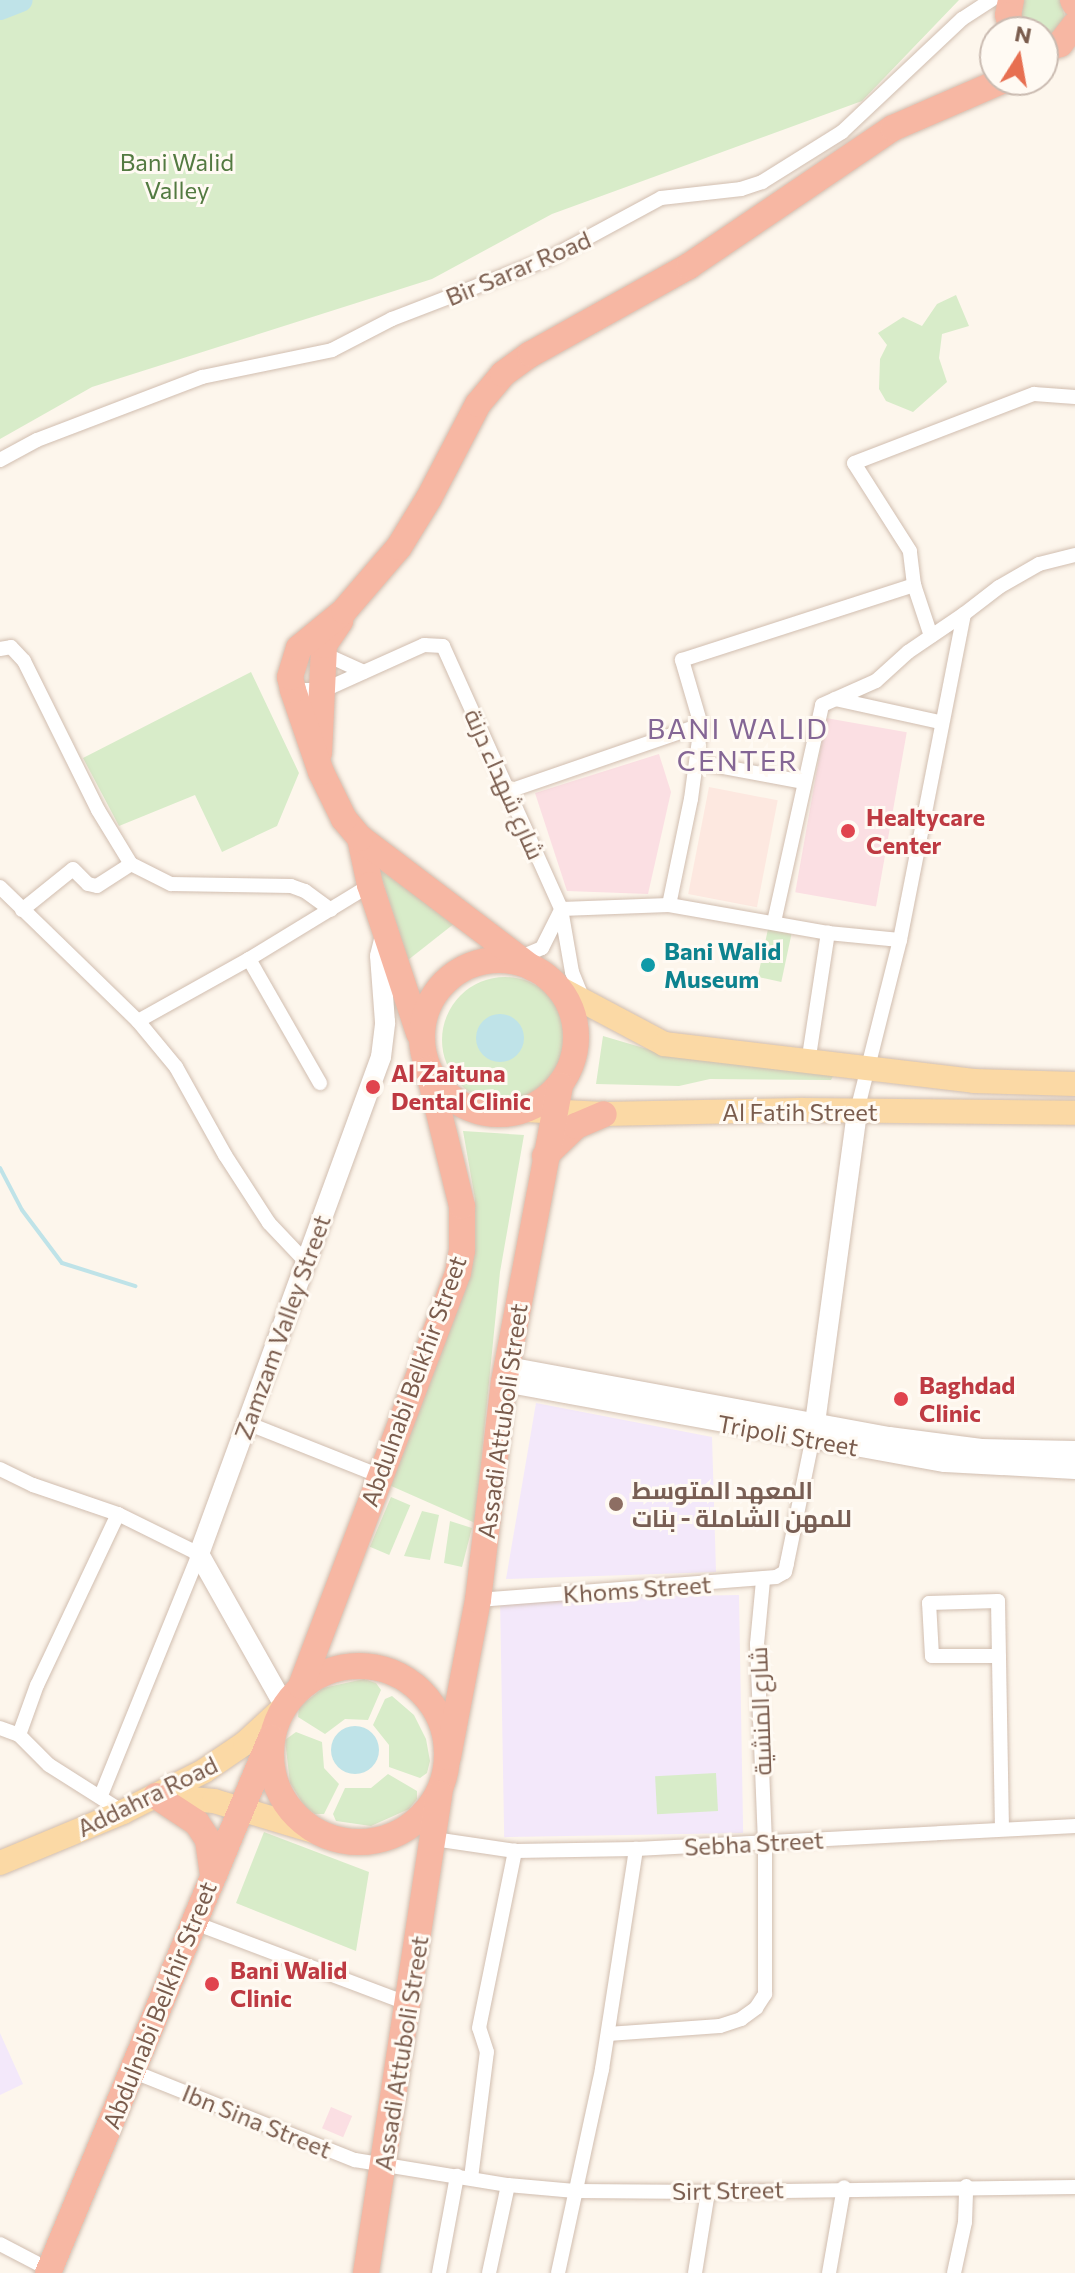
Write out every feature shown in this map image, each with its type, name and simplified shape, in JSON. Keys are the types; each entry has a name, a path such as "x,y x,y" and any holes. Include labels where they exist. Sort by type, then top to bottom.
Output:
{"highway":[{"path":"360,838 370,885 428,1069 446,1094 464,1106 485,1113 525,1110 542,1101 560,1085 572,1063 576,1038 572,1013 557,987 360,838 344,819 321,772 293,690 291,668 313,648 411,529 478,404 503,374 531,354 689,266 893,128 979,90"},
{"path":"313,648 324,690 318,738 321,772"},
{"path":"422,1043 423,1021 430,1003 448,979 461,970 488,961 521,961"},
{"name":"Abdulnabi Belkhir Street","path":"289,1700 458,1273 462,1251 462,1206 428,1069"},
{"name":"Assadi Attuboli Street","path":"448,1757 478,1600 506,1374 560,1085"},
{"path":"545,1156 576,1126 604,1114"},
{"path":"374,1667 392,1672 415,1686 433,1706 447,1739 448,1757 440,1786 422,1816 392,1836 356,1842 320,1833 297,1817 280,1794 273,1776 271,1738 289,1700 338,1668 374,1667"},
{"name":"Abdulnabi Belkhir Street","path":"49,2272 271,1738"},
{"name":"Assadi Attuboli Street","path":"366,2273 440,1786"},
{"path":"156,1796 197,1823 208,1840 213,1875"}],"main road":[{"name":"Zamzam Valley Street","path":"199,1554 381,1057 385,1022 380,956 386,932"},
{"name":"Al Fatih Street","path":"557,987 664,1044 808,1063 1009,1083 1075,1084"},
{"path":"1005,1113 1009,1083"},
{"name":"Al Fatih Street","path":"525,1110 604,1114 857,1111 1075,1113"},
{"path":"814,1431 857,1111"},
{"name":"Tripoli Street","path":"506,1374 814,1431 945,1462 1075,1469"},
{"name":"Tripoli Street","path":"814,1431 981,1449 1075,1451"},
{"path":"199,1554 289,1700"},
{"name":"Addahra Road","path":"0,1863 123,1812 226,1758 289,1700"},
{"path":"156,1796 214,1801 320,1833"}],"street":[{"name":"Bir Sarar Road","path":"0,460 37,440 202,377 332,350 392,319 550,258 661,198 741,189 762,182 842,132 962,19 1006,8"},
{"path":"931,636 914,585 910,551 854,463 1034,394 1075,397"},
{"path":"774,922 822,705 876,681 999,587 1039,564 1075,555"},
{"path":"669,905 697,762 701,725 682,660 914,585"},
{"path":"857,1111 900,940 940,722 949,705 964,614"},
{"name":"شارع شهداء درنة","path":"364,672 424,645 443,646 561,909 572,972 585,1004"},
{"path":"0,649 11,647 24,661 98,810 131,864 149,875 182,885 291,886 305,891 331,910"},
{"path":"313,648 364,672"},
{"path":"293,690 324,690 364,672"},
{"path":"835,699 940,722"},
{"path":"509,791 701,725"},
{"path":"697,762 804,782"},
{"path":"22,910 73,869 88,884 97,886 131,864"},
{"path":"138,1021 249,959 370,885"},
{"path":"0,887 138,1021 176,1067 225,1155 269,1223 305,1261"},
{"path":"521,961 542,948 561,909 669,905 828,933 900,940"},
{"path":"808,1063 828,933"},
{"path":"249,959 320,1083"},
{"path":"247,1423 378,1475"},
{"path":"763,1580 785,1572 814,1431"},
{"path":"0,1469 33,1485 118,1514 199,1554 101,1795"},
{"path":"19,1735 37,1685 118,1514"},
{"name":"Khoms Street","path":"478,1600 763,1580"},
{"name":"شارع المنشية","path":"608,2034 720,2026 741,2019 756,2008 765,1994 765,1843 757,1644 763,1580"},
{"path":"999,1656 932,1656 929,1603 998,1601 999,1656 1002,1828"},
{"path":"0,1728 19,1735 49,1765 101,1795 123,1812"},
{"name":"Sebha Street","path":"434,1839 515,1851 636,1849 1075,1826"},
{"path":"558,2273 608,2034 636,1849"},
{"path":"439,2273 464,2177 487,2052 479,2028 515,1851"},
{"path":"192,1922 409,2004"},
{"name":"Ibn Sina Street","path":"132,2071 355,2160 383,2166"},
{"name":"Sirt Street","path":"383,2166 508,2185 575,2191 1075,2187"},
{"path":"489,2273 508,2185"},
{"path":"954,2273 965,2222 966,2186"},
{"path":"829,2273 844,2187"},
{"path":"695,2273 708,2192"},
{"path":"0,2244 49,2272"}],"shaded area":[{"name":"Healtycare Center","path":"826,718 907,732 876,907 795,892"},
{"path":"659,754 671,792 648,894 567,891 535,793"},
{"path":"709,787 778,800 757,907 688,894"},
{"name":"المعهد المتوسط للمهن الشاملة - بنات","path":"536,1403 712,1437 716,1572 506,1579"},
{"path":"739,1595 743,1833 504,1837 500,1599"},
{"path":"0,2033 23,2084 0,2095"},
{"path":"331,2107 352,2116 343,2137 322,2128"}],"green space":[{"name":"Bani Walid Valley","path":"0,0 959,0 862,101 552,214 432,279 92,387 0,439"},
{"path":"1022,0 1060,0 1065,17 1059,28 1059,16 1021,16 1019,7"},
{"path":"956,295 969,326 942,334 939,358 947,382 913,412 886,401 879,389 880,359 887,345 878,333 903,317 922,326 937,304"},
{"path":"251,672 299,773 277,826 222,852 195,795 119,826 83,758"},
{"path":"379,869 455,923 408,960"},
{"path":"768,929 791,934 781,982 758,977"},
{"path":"505,977 529,982 550,995 563,1016 568,1040 563,1064 550,1085 529,1098 505,1103 481,1098 460,1085 447,1064 442,1040 447,1016 460,995 481,982"},
{"path":"603,1036 664,1054 834,1074 831,1080 710,1079 679,1086 596,1084"},
{"path":"463,1131 524,1135 500,1272 475,1523 389,1485 474,1241 475,1199"},
{"path":"391,1497 410,1505 389,1555 370,1547"},
{"path":"422,1511 439,1515 430,1560 404,1556"},
{"path":"450,1521 472,1528 462,1567 444,1563"},
{"path":"364,1679 376,1683 381,1690 368,1720 345,1719 325,1734 298,1717 299,1707 323,1688"},
{"path":"392,1696 414,1715 426,1739 430,1761 427,1773 420,1778 389,1767 389,1745 373,1725 385,1699"},
{"path":"296,1732 322,1742 324,1768 339,1784 324,1814 315,1814 305,1807 290,1783 285,1740"},
{"path":"716,1773 718,1811 657,1814 655,1776"},
{"path":"388,1774 417,1791 417,1799 409,1809 371,1826 336,1821 333,1814 345,1788 371,1788"},
{"path":"264,1832 369,1872 356,1951 236,1903"}],"water":[{"path":"500,1014 509,1015 517,1021 523,1029 523,1047 517,1055 509,1061 500,1062 491,1061 483,1055 477,1047 476,1038 477,1029 483,1021 491,1015"},
{"path":"355,1726 364,1727 372,1733 378,1741 378,1759 372,1767 364,1773 355,1774 346,1773 338,1767 332,1759 331,1750 332,1741 338,1733 346,1727"}],"waterway":[{"name":"Bani Walid Valley","path":"0,8 21,0"},
{"path":"0,1168 22,1210 62,1263 135,1286"}],"place":[{"name":"Healtycare Center","path":"848,831"},
{"name":"Bani Walid Museum","path":"648,965"},
{"name":"Al Zaituna Dental Clinic","path":"373,1087"},
{"name":"Baghdad Clinic","path":"901,1399"},
{"name":"المعهد المتوسط للمهن الشاملة - بنات","path":"616,1504"},
{"name":"Bani Walid Clinic","path":"212,1984"}],"district":[{"name":"BANI WALID CENTER","path":"738,744"}]}
